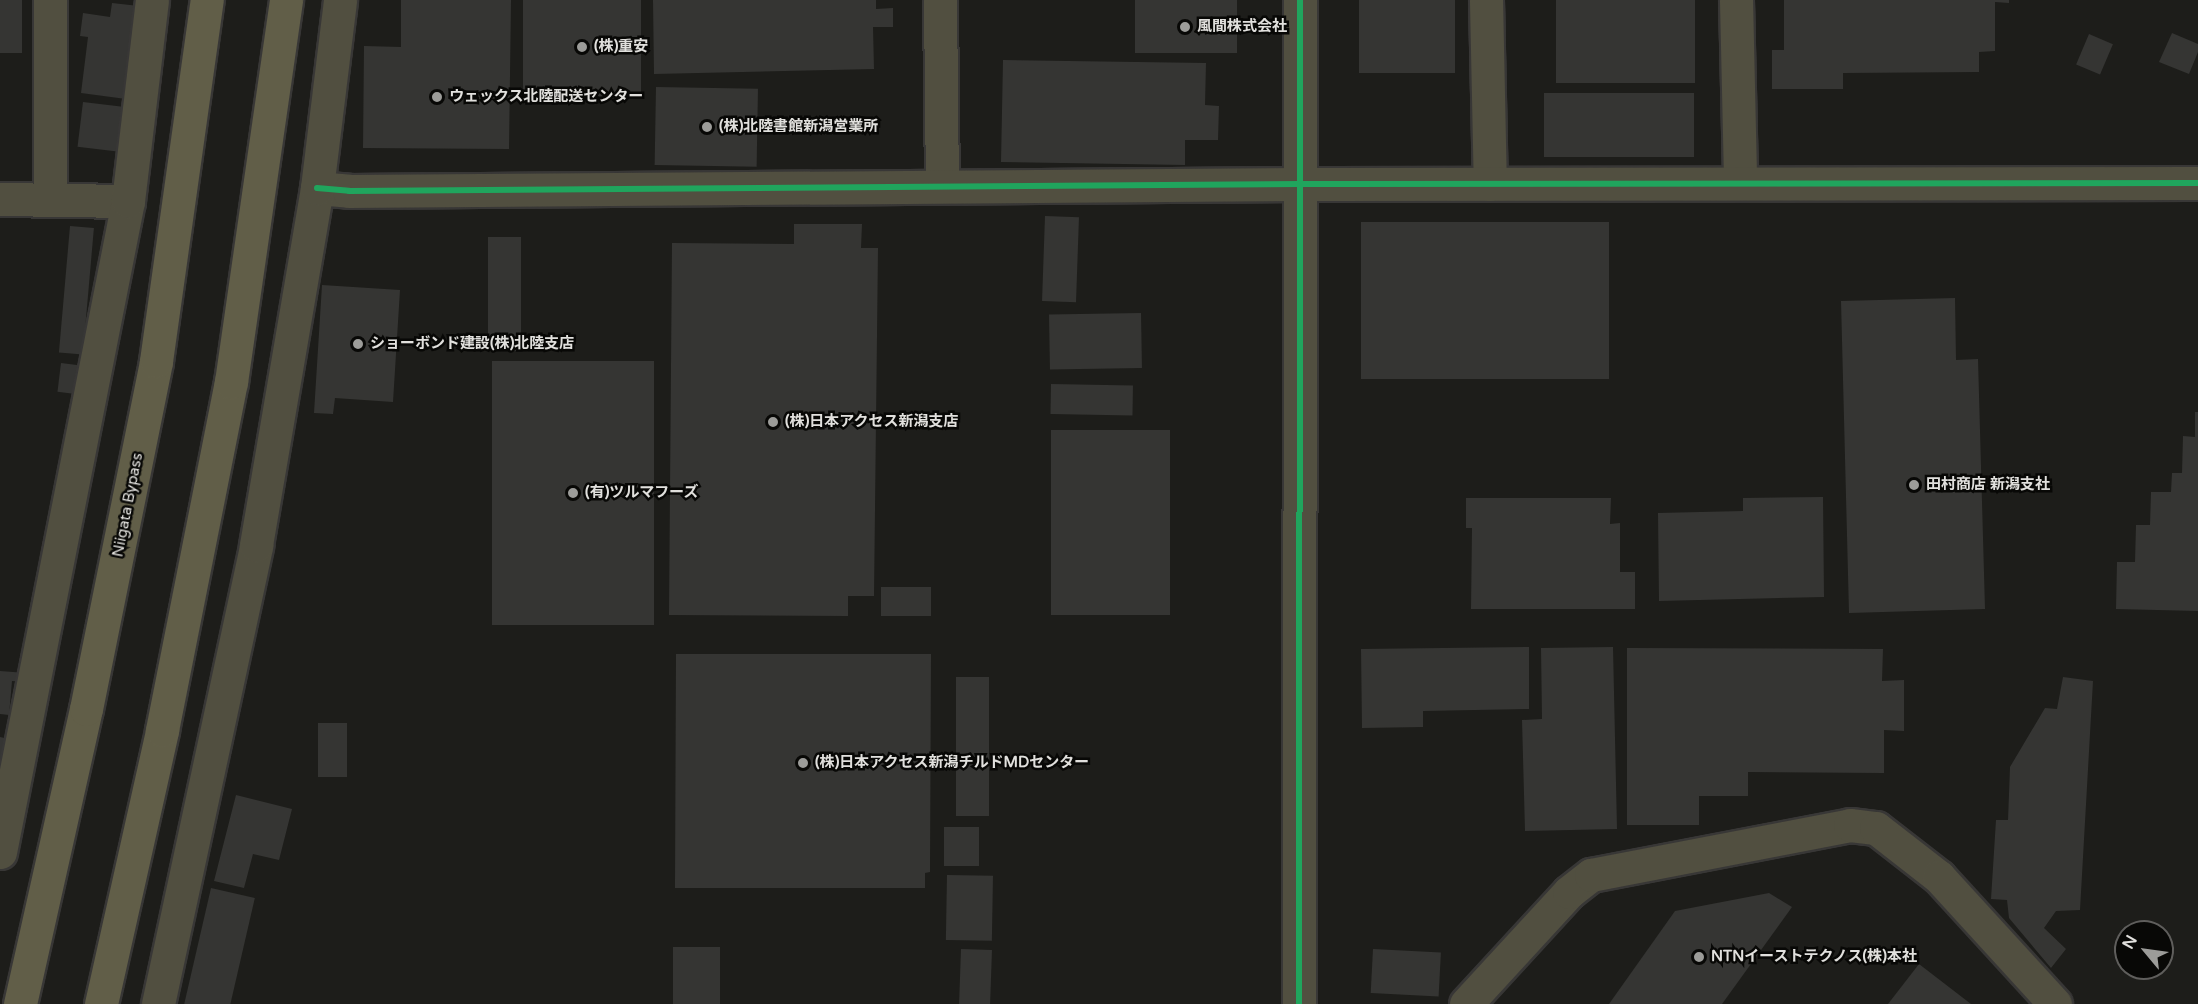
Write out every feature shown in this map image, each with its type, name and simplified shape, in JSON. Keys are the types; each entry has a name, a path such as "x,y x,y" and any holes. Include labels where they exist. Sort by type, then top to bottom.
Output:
{"highway":[{"name":"Niigata Bypass","path":"20,1004 86,709 156,361 207,0"},
{"path":"101,1004 162,730 231,382 286,0"}],"street":[{"path":"50,0 50,199"},
{"path":"0,850 128,201 152,0"},
{"path":"158,1004 256,544 316,188 340,0"},
{"path":"940,0 942,186"},
{"path":"1299,1004 1300,0"},
{"path":"1486,0 1490,184"},
{"path":"1736,0 1740,183"},
{"path":"316,188 349,191 1300,184 2198,183"},
{"path":"0,200 128,201"},
{"path":"1466,1004 1569,892 1591,875 1850,825 1876,828 1939,877 2055,1004"}],"building":[{"path":"0,0 22,0 22,53 0,53"},
{"name":"ウェックス北陸配送センター","path":"401,0 511,0 509,149 363,148 364,46 401,47"},
{"name":"(株)重安","path":"523,0 641,0 641,96 523,96"},
{"path":"653,0 876,0 876,9 893,8 893,27 873,27 874,69 654,74"},
{"name":"風間株式会社","path":"1135,0 1237,0 1237,53 1135,53"},
{"path":"1359,0 1455,0 1455,73 1359,73"},
{"path":"1556,0 1695,0 1695,83 1556,83"},
{"path":"1784,0 2009,0 2009,3 1995,2 1995,51 1979,52 1979,72 1843,73 1843,89 1772,89 1772,50 1784,50"},
{"path":"112,3 139,6 126,99 81,93 88,37 80,36 83,13 110,17"},
{"path":"2172,33 2198,44 2198,52 2189,74 2159,62"},
{"path":"2089,34 2113,44 2100,75 2076,64"},
{"path":"1003,60 1206,63 1205,105 1219,106 1218,140 1185,140 1185,165 1001,162"},
{"name":"(株)北陸書館新潟営業所","path":"656,87 758,89 757,167 655,165"},
{"path":"1544,93 1694,93 1694,157 1544,157"},
{"path":"83,102 123,107 117,152 78,147"},
{"path":"1045,216 1079,217 1076,302 1042,301"},
{"path":"1361,222 1609,222 1609,379 1361,379"},
{"name":"(株)日本アクセス新潟支店","path":"794,224 862,224 861,248 878,248 874,596 848,596 848,616 669,615 672,243 794,244"},
{"path":"70,226 94,228 83,355 59,353"},
{"path":"488,237 521,237 521,351 488,351"},
{"name":"ショーボンド建設(株)北陸支店","path":"322,285 400,290 393,402 335,398 333,414 314,413"},
{"name":"田村商店 新潟支社","path":"1955,298 1956,360 1978,359 1985,609 1849,613 1841,301"},
{"path":"1141,313 1142,368 1050,370 1049,315"},
{"name":"(有)ツルマフーズ","path":"492,361 654,361 654,625 492,625"},
{"path":"61,363 85,366 81,395 57,392"},
{"path":"1051,384 1133,385 1132,415 1050,414"},
{"path":"2195,412 2198,412 2198,611 2116,609 2117,562 2135,562 2136,525 2150,525 2151,492 2171,492 2172,473 2182,473 2183,436 2195,437"},
{"path":"1051,430 1170,430 1170,615 1051,615"},
{"path":"1823,497 1824,597 1659,601 1658,513 1743,511 1743,498"},
{"path":"1466,498 1611,498 1610,524 1620,523 1620,572 1635,572 1635,609 1471,609 1472,528 1466,528"},
{"path":"881,587 931,587 931,616 881,616"},
{"path":"1529,647 1529,709 1423,711 1423,727 1362,728 1361,649"},
{"path":"1613,647 1617,829 1525,831 1522,720 1542,719 1541,648"},
{"path":"1627,648 1883,649 1882,681 1904,680 1904,731 1884,730 1884,773 1748,772 1748,796 1699,796 1699,825 1627,825"},
{"name":"(株)日本アクセス新潟チルドMDセンター","path":"676,654 931,654 930,872 925,873 925,888 675,888"},
{"path":"0,671 26,673 25,682 12,681 9,715 0,714"},
{"path":"956,677 989,677 989,816 956,816"},
{"path":"2063,677 2093,681 2080,910 2056,911 2044,928 2066,949 2051,968 2009,918 2007,900 1991,899 1996,820 2008,820 2010,767 2045,708 2057,709"},
{"path":"318,723 347,723 347,777 318,777"},
{"path":"0,737 9,739 0,775"},
{"path":"236,795 292,809 279,860 253,854 244,888 214,881"},
{"path":"944,827 979,827 979,866 944,866"},
{"path":"947,875 993,876 992,941 946,940"},
{"path":"211,888 255,898 230,1004 184,1004"},
{"name":"NTNイーストテクノス(株)本社","path":"1769,893 1792,907 1722,1004 1609,1004 1675,911"},
{"path":"673,947 720,947 720,1004 673,1004"},
{"path":"961,949 992,950 990,1004 959,1004"},
{"path":"1373,949 1441,953 1439,996 1371,993"},
{"path":"1919,964 1971,1004 1888,1004"}],"cycle path":[{"path":"1299,1004 1300,0"},
{"path":"317,188 349,191 1300,184 2198,183"}],"place":[{"name":"風間株式会社","path":"1185,27"},
{"name":"(株)重安","path":"582,47"},
{"name":"ウェックス北陸配送センター","path":"437,97"},
{"name":"(株)北陸書館新潟営業所","path":"707,127"},
{"name":"ショーボンド建設(株)北陸支店","path":"358,344"},
{"name":"(株)日本アクセス新潟支店","path":"773,422"},
{"name":"田村商店 新潟支社","path":"1914,485"},
{"name":"(有)ツルマフーズ","path":"573,493"},
{"name":"(株)日本アクセス新潟チルドMDセンター","path":"803,763"},
{"name":"NTNイーストテクノス(株)本社","path":"1699,957"}]}
